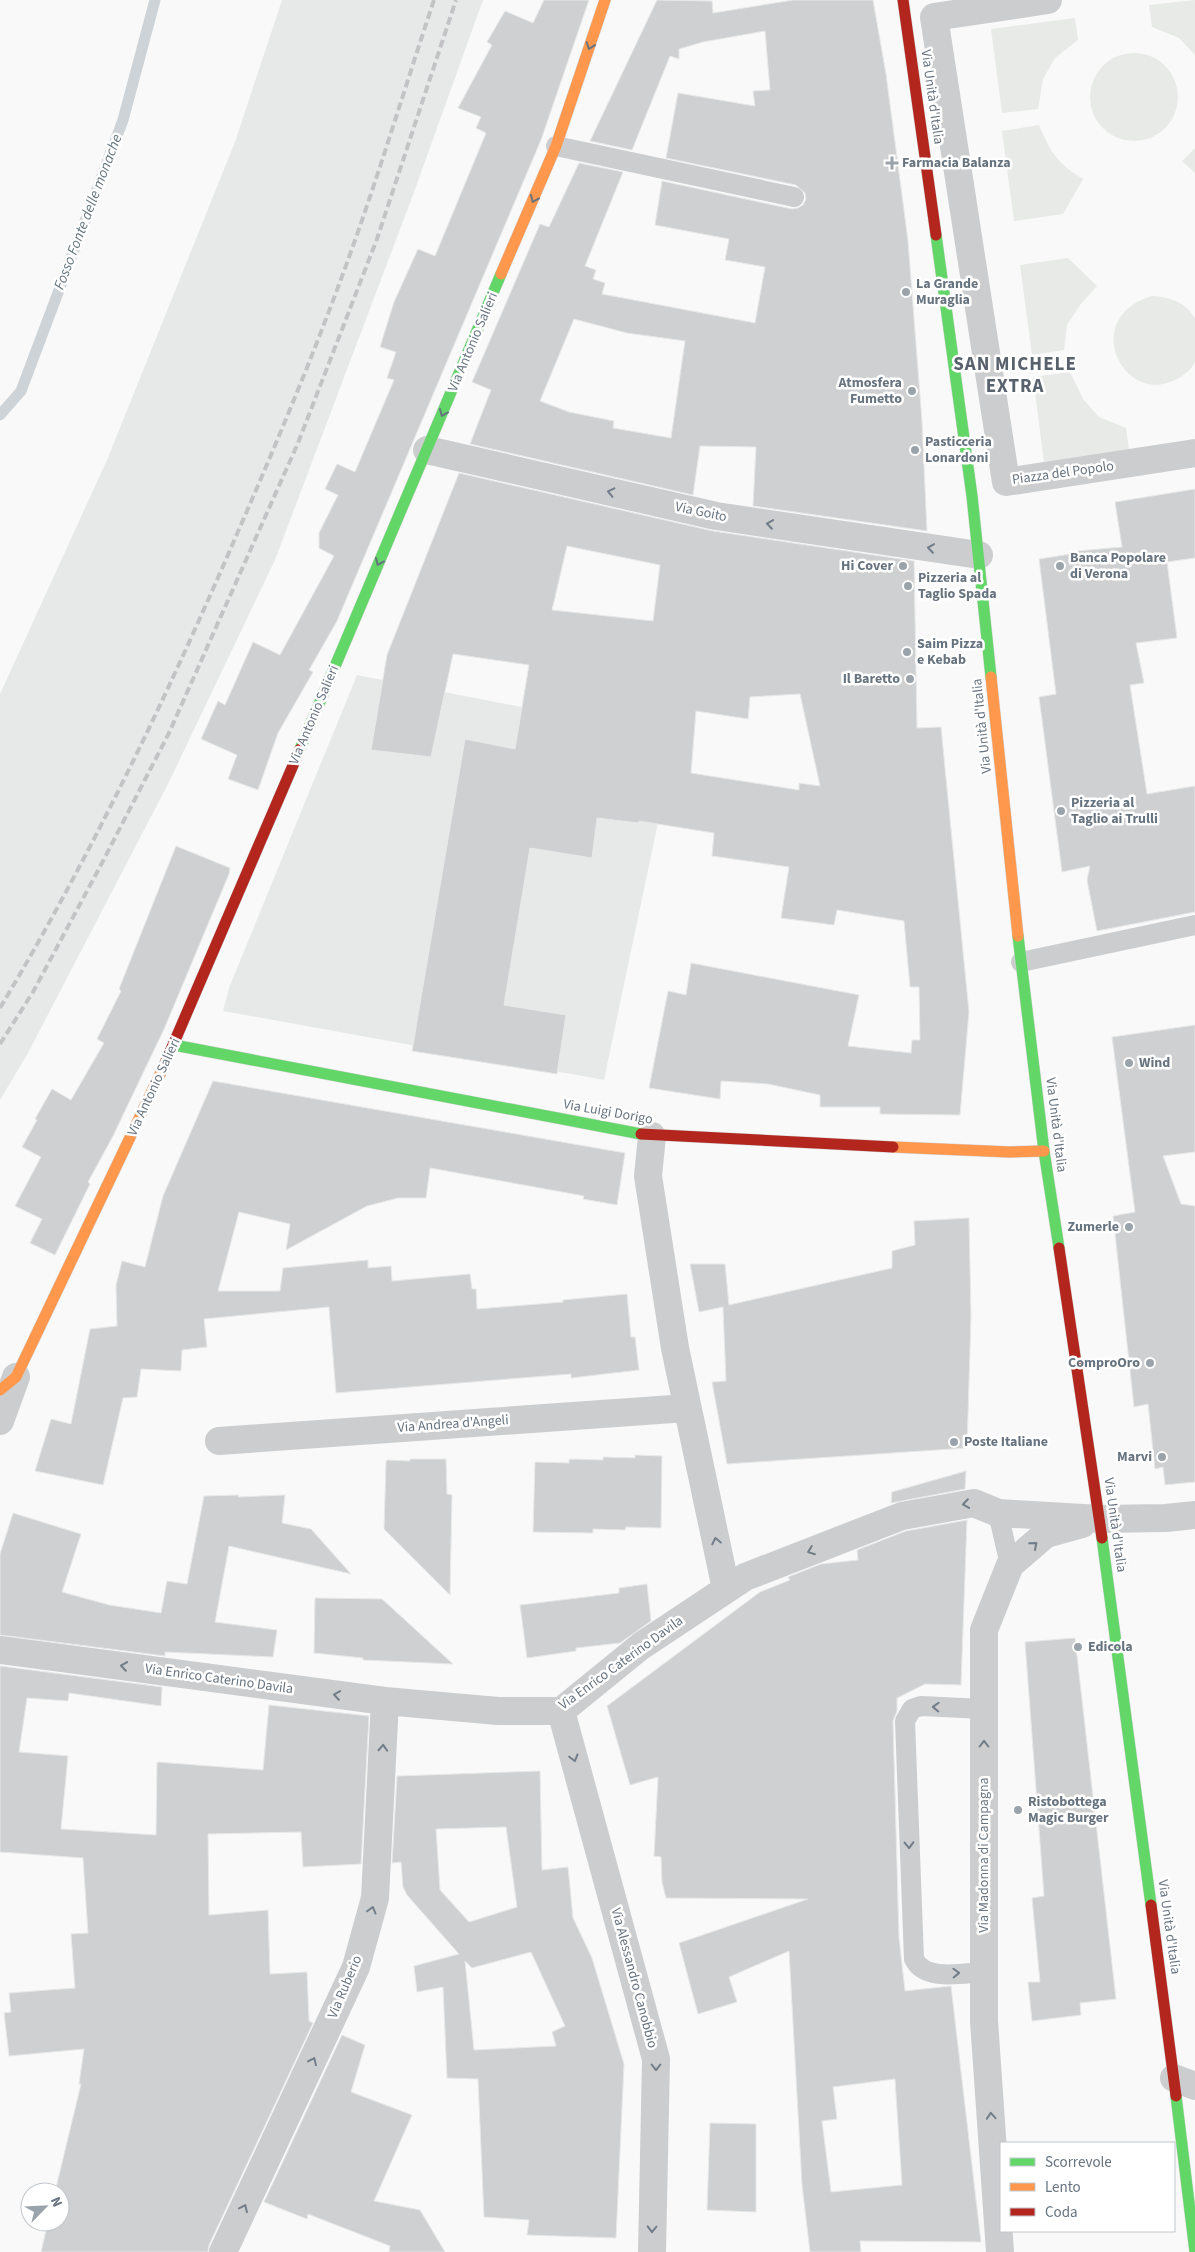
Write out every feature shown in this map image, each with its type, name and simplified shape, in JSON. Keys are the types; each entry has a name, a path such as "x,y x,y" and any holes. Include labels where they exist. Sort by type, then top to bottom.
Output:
{"street":[{"name":"Via Antonio Salieri","path":"0,1420 8,1384 174,1045 556,146 605,0"},
{"path":"904,5 969,0"},
{"name":"Piazza del Popolo","path":"1048,0 934,18 1006,482 1195,453"},
{"name":"Via Unità d'Italia","path":"904,5 972,496 1021,962 1044,1151 1184,2082 1195,2252"},
{"name":"Via Goito","path":"427,450 716,516 979,555"},
{"name":"Piazza del Popolo","path":"972,496 1195,464"},
{"name":"Via Luigi Dorigo","path":"174,1045 652,1136 993,1152 1044,1151"},
{"path":"652,1136 648,1176 675,1348 726,1589"},
{"name":"Via Andrea d'Angeli","path":"219,1441 687,1408"},
{"name":"Via Enrico Caterino Davila","path":"0,1650 385,1701 498,1711 561,1711 641,1646 745,1577 902,1516 974,1503 998,1513 1100,1519"},
{"path":"1100,1519 1166,1518 1195,1515"},
{"name":"Via Madonna di Campagna","path":"1000,2252 984,2021 984,1630 1010,1565 1046,1534 1100,1519"},
{"name":"Via Ruberio","path":"223,2252 356,1967 375,1898 385,1701"},
{"name":"Via Alessandro Canobbio","path":"561,1711 656,2059 652,2252"}],"lane":[{"path":"556,146 794,197"},
{"path":"1021,962 1195,925"},
{"path":"998,1513 1010,1565"},
{"path":"984,1709 921,1706 912,1709 905,1721 914,1959 917,1965 931,1973 984,1972"}],"shaded area":[{"path":"282,0 483,0 413,195 275,560 168,784 28,1053 0,1100 0,694 107,460 235,142"},
{"path":"1195,0 1195,55 1179,38 1152,27 1149,5"},
{"path":"1075,18 1078,40 1055,58 1043,79 1038,109 1002,113 991,29"},
{"path":"1134,53 1151,57 1165,66 1174,80 1178,97 1174,114 1165,128 1151,137 1134,141 1117,137 1103,128 1094,114 1090,97 1094,80 1103,66 1117,57"},
{"path":"1039,125 1056,157 1067,168 1083,179 1063,214 1014,221 1002,131"},
{"path":"1195,148 1195,173 1182,161"},
{"path":"1068,258 1097,286 1080,305 1067,325 1064,350 1032,355 1020,265"},
{"path":"1152,296 1177,302 1187,308 1195,319 1195,362 1181,377 1156,385 1139,381 1125,370 1117,356 1114,339 1118,322 1130,307"},
{"path":"1070,372 1083,399 1099,417 1126,428 1129,450 1044,462 1033,377"},
{"path":"357,675 676,737 604,1080 223,1011 229,988"}],"building":[{"path":"544,0 589,0 541,140 337,621 309,670 313,672 278,733 258,790 228,779 237,755 201,739 218,701 225,705 253,642 280,655 334,556 319,548 319,533 338,495 325,489 337,464 355,472 394,380 387,378 396,352 380,347 394,302 418,249 435,256 486,133 476,128 481,117 458,108 492,45 487,42 505,11 533,23"},
{"path":"657,0 712,1 713,13 793,0 873,0 886,74 908,241 922,421 927,531 753,506 756,447 700,446 693,495 470,444 491,390 472,382 540,224 549,227 579,163 623,172 585,266 596,270 593,279 605,283 602,294 755,323 765,267 725,260 729,239 655,225 662,181 792,209 803,205 806,199 805,193 796,185 666,158 678,93 755,106 753,91 770,90 765,31 703,42 679,49 679,59 670,56 632,150 590,141","holes":["574,319 627,333 685,341 671,438 613,428 614,421 569,412 540,401"]},
{"path":"459,473 713,531 914,561 917,728 941,727 969,1012 960,1115 880,1114 880,1107 820,1107 820,1095 768,1084 721,1081 720,1099 649,1088 668,991 686,995 691,963 859,995 848,1046 911,1053 912,1040 920,1040 919,987 910,987 904,921 837,910 834,925 781,918 789,867 712,856 714,833 639,821 639,823 597,818 592,858 530,848 504,1005 566,1015 557,1074 412,1051 465,739 515,749 529,665 453,654 431,757 371,750 387,655","holes":["567,546 660,565 653,621 552,610","800,694 820,786 799,783 799,790 691,773 696,711 748,719 750,697"]},
{"path":"1195,489 1195,558 1167,562 1177,638 1136,643 1144,683 1130,685 1147,794 1195,786 1195,912 1097,931 1087,880 1090,866 1062,872 1039,697 1056,694 1039,559 1077,553 1077,551 1122,547 1115,502"},
{"path":"176,846 230,868 229,874 165,1027 113,1136 88,1182 90,1184 55,1255 30,1243 42,1219 15,1206 41,1157 22,1147 52,1089 71,1100 104,1043 97,1039 121,991 119,989"},
{"path":"1195,1025 1195,1152 1163,1156 1181,1204 1195,1206 1195,1482 1165,1485 1163,1467 1155,1469 1148,1404 1134,1407 1113,1216 1135,1212 1112,1037"},
{"path":"213,1081 625,1153 617,1205 583,1199 584,1196 430,1168 426,1198 398,1198 367,1206 286,1250 290,1224 239,1212 218,1291 280,1291 283,1268 368,1260 368,1268 391,1266 392,1281 470,1274 472,1289 476,1289 477,1309 563,1302 563,1300 627,1294 631,1337 635,1337 639,1370 571,1378 571,1374 336,1393 329,1307 204,1319 207,1347 182,1350 181,1371 141,1369 137,1397 123,1398 103,1485 35,1471 51,1419 71,1424 90,1329 117,1326 116,1285 122,1261 145,1267 163,1196"},
{"path":"969,1218 971,1315 967,1448 727,1464 712,1382 726,1381 723,1307 699,1312 690,1264 725,1264 729,1305 892,1268 892,1251 915,1245 914,1221"},
{"path":"635,1455 662,1456 661,1528 626,1527 625,1530 593,1529 593,1533 533,1532 535,1462 569,1463 569,1459 603,1460 603,1457 635,1458"},
{"path":"410,1459 446,1459 447,1494 452,1495 450,1595 384,1529 386,1462 387,1460 410,1461"},
{"path":"966,1471 965,1489 891,1503 892,1492"},
{"path":"239,1495 238,1497 285,1495 282,1523 311,1529 351,1574 229,1546 215,1622 277,1630 273,1657 165,1652 165,1656 0,1635 0,1554 13,1513 81,1534 62,1592 109,1605 161,1613 167,1581 187,1584 204,1496"},
{"path":"967,1520 961,1685 925,1684 897,1698 897,1711 893,1721 899,1938 905,1991 951,1986 981,2242 860,2241 861,2252 810,2252 802,2185 789,1951 729,1977 737,2002 698,2014 679,1943 808,1899 666,1898 662,1882 661,1857 654,1856 658,1777 630,1785 607,1706 760,1592 790,1580 788,1577 821,1564 858,1560 857,1550 906,1531","holes":["895,2079 902,2185 831,2192 822,2121 837,2119 833,2087"]},
{"path":"647,1584 651,1621 620,1643 576,1648 576,1651 527,1658 520,1605 619,1593 619,1588"},
{"path":"315,1598 382,1599 453,1664 363,1660 363,1658 314,1653"},
{"path":"1075,1638 1116,1999 1080,2003 1081,2015 1032,2021 1028,1982 1040,1982 1032,1898 1044,1896 1025,1642"},
{"path":"0,1666 162,1687 161,1706 69,1693 68,1701 27,1698 19,1752 68,1756 61,1829 156,1835 157,1762 263,1770 269,1705 369,1716 361,1864 303,1867 301,1832 208,1834 209,1915 268,1910 270,1974 307,1972 309,2021 313,2023 209,2245 208,2252 41,2252 46,2232 70,2232 70,2182 57,2182 81,2084 79,2084 84,2049 9,2056 4,2013 11,2012 9,1993 75,1988 71,1934 88,1933 83,1858 0,1852"},
{"path":"540,1771 542,1870 568,1867 573,1918 592,1958 624,2064 616,2238 527,2235 529,2220 484,2217 478,2079 447,2078 443,1987 417,1992 414,1966 459,1954 407,1895 403,1887 401,1862 392,1863 397,1776","holes":["506,1827 517,1907 469,1922 440,1890 436,1829","531,1952 565,2026 552,2032 556,2046 474,2050 465,1961 472,1968"]},
{"path":"342,2035 365,2045 351,2092 412,2115 374,2201 420,2210 445,2252 389,2252 390,2246 308,2214 307,2219 264,2202"},
{"path":"710,2123 756,2124 756,2212 707,2210"}],"waterway":[{"name":"Fosso Fonte delle monache","path":"0,415 21,391 123,120 155,0"}],"railway":[{"path":"0,1008 66,893 97,834 183,655 253,496 302,381 332,304 379,170 434,0"},
{"path":"0,1044 33,992 169,733 298,443 377,239 456,0"}],"traffic: fast":[{"path":"936,235 972,496 991,677"},
{"path":"300,749 501,274"},
{"path":"1018,936 1044,1151 1059,1248"},
{"path":"174,1045 641,1134"},
{"path":"1102,1538 1151,1905"},
{"path":"1176,2096 1195,2252"}],"traffic: slow":[{"path":"501,274 556,146 605,0"},
{"path":"991,677 1018,936"},
{"path":"0,1390 16,1377 164,1066"},
{"path":"893,1147 1010,1152 1044,1151"}],"traffic: jam":[{"path":"903,0 936,235"},
{"path":"164,1066 300,749"},
{"path":"641,1134 893,1147"},
{"path":"1059,1248 1102,1538"},
{"path":"1151,1905 1176,2096"}],"place":[{"name":"Farmacia Balanza","path":"892,163"},
{"name":"La Grande Muraglia","path":"906,292"},
{"name":"Atmosfera Fumetto","path":"912,391"},
{"name":"Pasticceria Lonardoni","path":"915,450"},
{"name":"Hi Cover","path":"903,566"},
{"name":"Banca Popolare di Verona","path":"1060,566"},
{"name":"Pizzeria al Taglio Spada","path":"908,586"},
{"name":"Saim Pizza e Kebab","path":"907,652"},
{"name":"Il Baretto","path":"910,679"},
{"name":"Pizzeria al Taglio ai Trulli","path":"1061,811"},
{"name":"Wind","path":"1129,1063"},
{"name":"Zumerle","path":"1129,1227"},
{"name":"ComproOro","path":"1150,1363"},
{"name":"Poste Italiane","path":"954,1442"},
{"name":"Marvi","path":"1162,1457"},
{"name":"Edicola","path":"1078,1647"},
{"name":"Ristobottega Magic Burger","path":"1018,1810"}],"district":[{"name":"SAN MICHELE EXTRA","path":"1015,375"}]}
